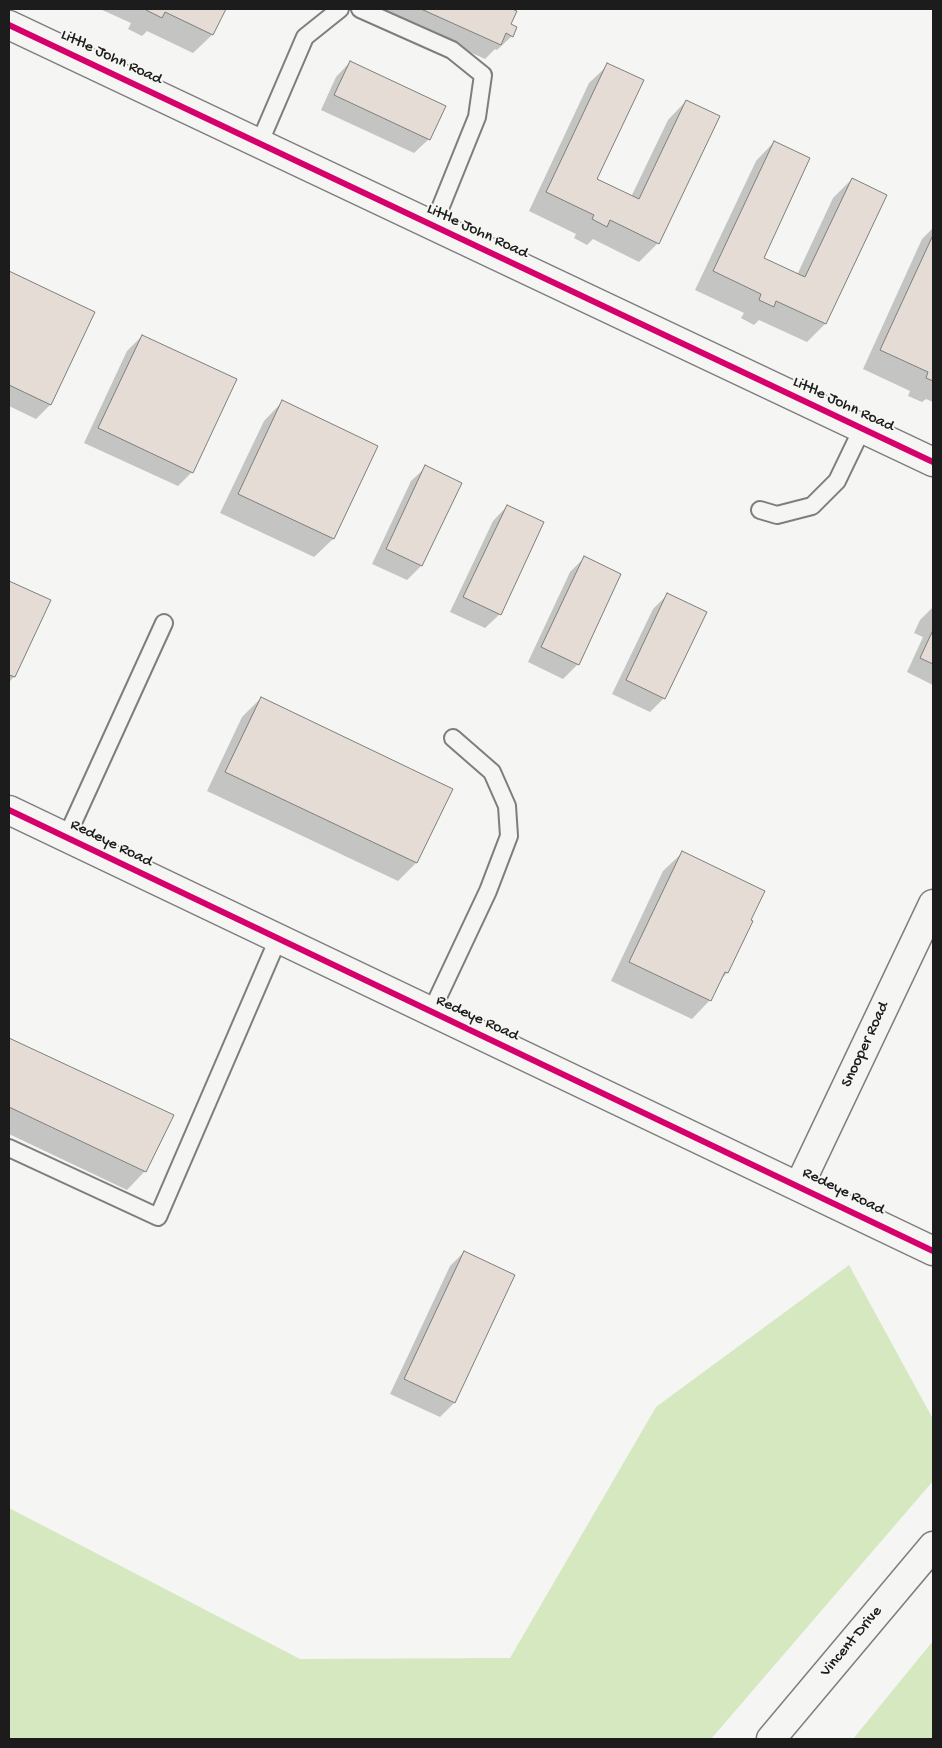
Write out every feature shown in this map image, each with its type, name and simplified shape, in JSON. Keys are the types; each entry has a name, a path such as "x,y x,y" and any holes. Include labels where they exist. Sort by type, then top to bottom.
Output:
{"street":[{"name":"Little John Road","path":"9,25 933,462"},
{"name":"Redeye Road","path":"9,810 933,1251"},
{"name":"Snooper Road","path":"799,1186 933,904"},
{"name":"Vincent Drive","path":"771,1739 933,1546"}],"lane":[{"path":"259,144 305,37 340,9"},
{"path":"360,9 452,50 483,75 477,117 433,226"},
{"path":"760,510 777,515 812,506 837,481 862,429"},
{"path":"66,838 164,623"},
{"path":"431,1012 488,891 509,836 507,806 492,772 453,738"},
{"path":"9,1148 158,1217 278,939"}],"green space":[{"path":"849,1265 933,1419 933,1481 711,1739 9,1739 9,1508 300,1659 510,1658 656,1407"},
{"path":"933,1641 933,1739 853,1739"}],"building":[{"path":"146,9 226,9 213,35 165,12 162,18"},
{"path":"421,9 512,9 517,11 511,24 517,27 513,37 506,33 501,45"},
{"path":"350,61 446,106 430,140 334,95"},
{"path":"607,63 644,80 597,179 639,199 686,100 720,116 659,244 610,220 607,227 592,219 594,215 546,192"},
{"path":"774,141 810,158 764,258 805,277 852,178 887,195 826,324 776,301 774,307 759,300 761,294 713,271"},
{"path":"933,235 933,381 926,378 928,372 880,350"},
{"path":"9,271 95,312 51,405 9,385"},
{"path":"142,335 237,379 193,473 98,428"},
{"path":"282,400 378,446 334,539 238,494"},
{"path":"425,465 462,483 422,566 386,549"},
{"path":"507,505 544,522 501,615 463,597"},
{"path":"584,556 621,574 579,665 541,647"},
{"path":"9,581 51,600 15,677 9,675"},
{"path":"667,593 707,612 665,699 626,680"},
{"path":"933,630 933,664 920,658"},
{"path":"261,697 453,789 417,863 225,772"},
{"path":"682,851 765,891 728,973 725,972 711,1001 629,962"},
{"path":"9,1038 174,1115 146,1172 9,1107"},
{"path":"464,1251 515,1275 455,1403 404,1379"}],"cycle path":[{"path":"9,25 933,462"},
{"path":"9,810 933,1251"}]}
